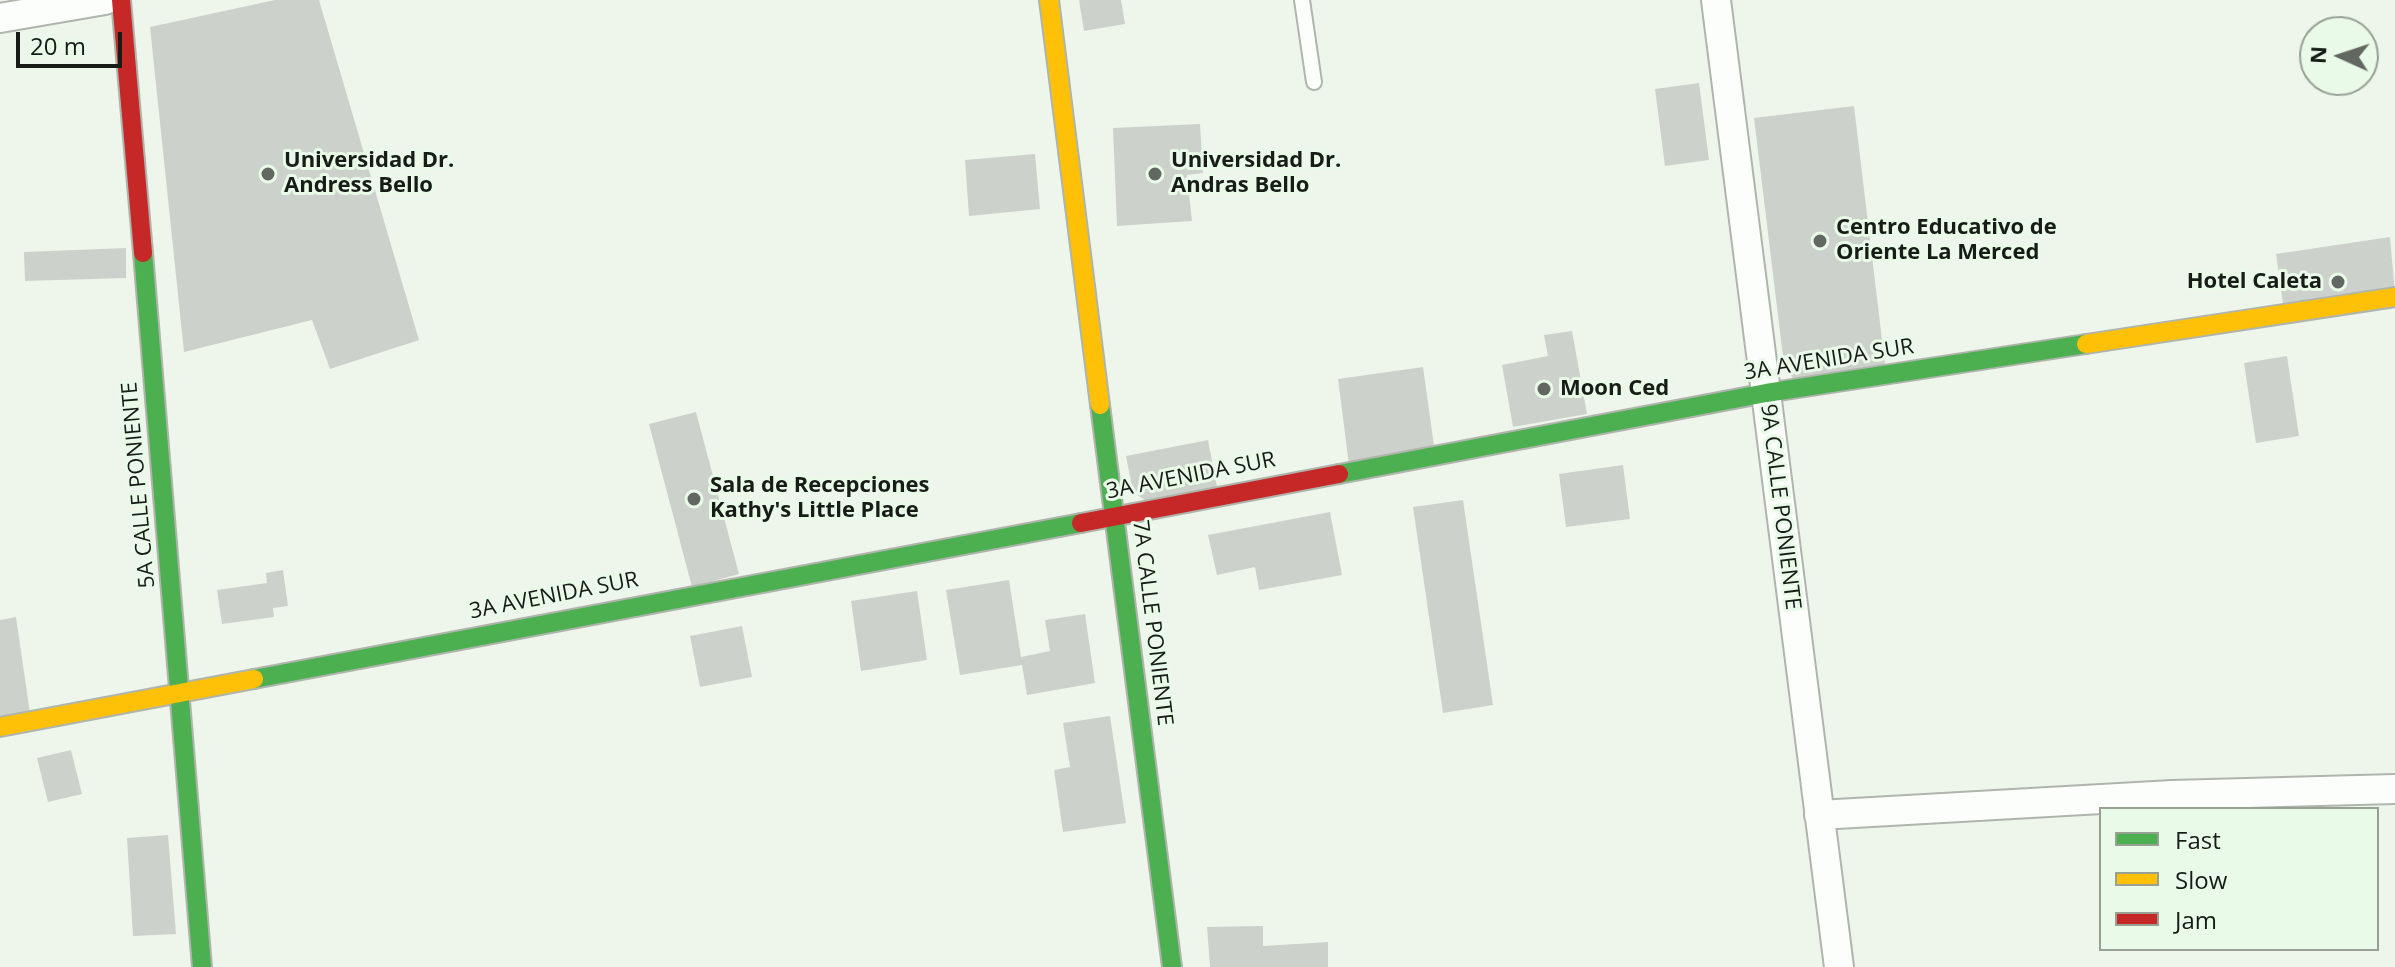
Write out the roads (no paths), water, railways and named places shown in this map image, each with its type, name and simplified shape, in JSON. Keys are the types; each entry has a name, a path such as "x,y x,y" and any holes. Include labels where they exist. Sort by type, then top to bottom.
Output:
{"street":[{"path":"0,18 105,0"},
{"name":"5A CALLE PONIENTE","path":"121,0 202,967"},
{"name":"7A CALLE PONIENTE","path":"1049,0 1172,967"},
{"name":"9A CALLE PONIENTE","path":"1716,0 1839,967"},
{"name":"3A AVENIDA SUR","path":"0,727 1766,393 2395,297"},
{"path":"1819,815 2172,795 2395,789"}],"lane":[{"path":"1302,0 1314,82"}],"place":[{"name":"Universidad Dr. Andress Bello","path":"268,174"},
{"name":"Universidad Dr. Andras Bello","path":"1155,174"},
{"name":"Centro Educativo de Oriente La Merced","path":"1820,241"},
{"name":"Hotel Caleta","path":"2338,282"},
{"name":"Moon Ced","path":"1544,389"},
{"name":"Sala de Recepciones Kathy's Little Place","path":"694,499"}]}
